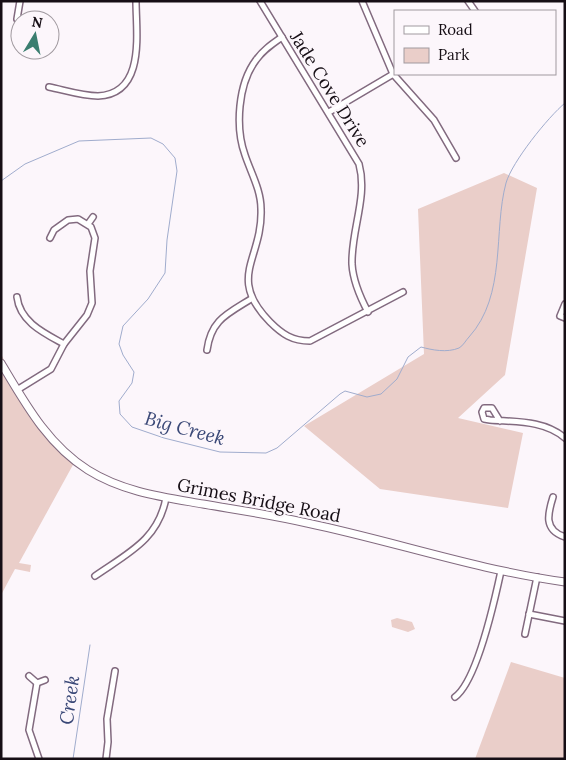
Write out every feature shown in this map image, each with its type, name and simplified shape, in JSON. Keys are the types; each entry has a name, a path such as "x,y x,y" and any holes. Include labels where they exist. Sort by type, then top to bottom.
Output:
{"street":[{"path":"49,87 99,96 111,93 125,83 135,66 136,1"},
{"name":"Jade Cove Drive","path":"260,1 355,154 361,172 362,191 352,264 356,288 368,312"},
{"path":"329,112 394,74 362,1"},
{"path":"282,37 263,51 251,67 245,82 240,115 241,144 257,186 261,208 260,231 248,276 251,299 258,310 280,332 300,341 318,338 403,292"},
{"path":"395,75 434,120 456,158"},
{"path":"88,224 93,217"},
{"path":"17,390 51,369 64,344 87,315 92,303 90,271 94,238 88,224 78,219 68,220 54,230 50,238"},
{"path":"17,297 20,308 30,322 64,344"},
{"path":"207,350 209,337 216,323 251,299"},
{"path":"565,304 560,316 565,318"},
{"name":"Grimes Bridge Road","path":"1,362 45,432 78,463 120,486 166,498 309,523 501,571 565,582"},
{"path":"500,421 538,424 555,431 565,438"},
{"path":"553,497 548,514 548,523 554,531 565,536"},
{"path":"95,576 149,536 161,518 166,498"},
{"path":"455,697 464,688 479,650 494,605 501,571"},
{"path":"525,634 537,577"},
{"path":"529,614 565,621"},
{"path":"106,759 108,742 107,720 115,671"},
{"path":"29,676 37,683"},
{"path":"37,683 45,680"},
{"path":"37,683 29,730 39,759"}],"green space":[{"path":"504,173 537,188 505,375 458,418 523,433 508,508 380,489 304,426 424,354 418,209"},
{"path":"1,354 23,397 74,463 19,563 31,565 30,572 15,569 1,595"},
{"path":"397,618 412,622 415,629 408,632 392,627 391,620"},
{"path":"511,662 565,678 565,759 475,759"}],"waterway":[{"name":"Big Creek","path":"1,181 25,164 79,141 151,138 163,144 175,158 177,171 167,240 165,273 148,299 123,326 119,344 123,355 134,372 132,383 119,401 120,414 132,427 164,438 220,452 266,453 277,448 345,391 367,397 381,394 397,379 408,357 421,347 445,351 459,348 463,344 481,320 489,302 497,262 502,202 506,183 515,164 531,140 549,118 565,103"},
{"name":"Creek","path":"73,759 90,645"}]}
